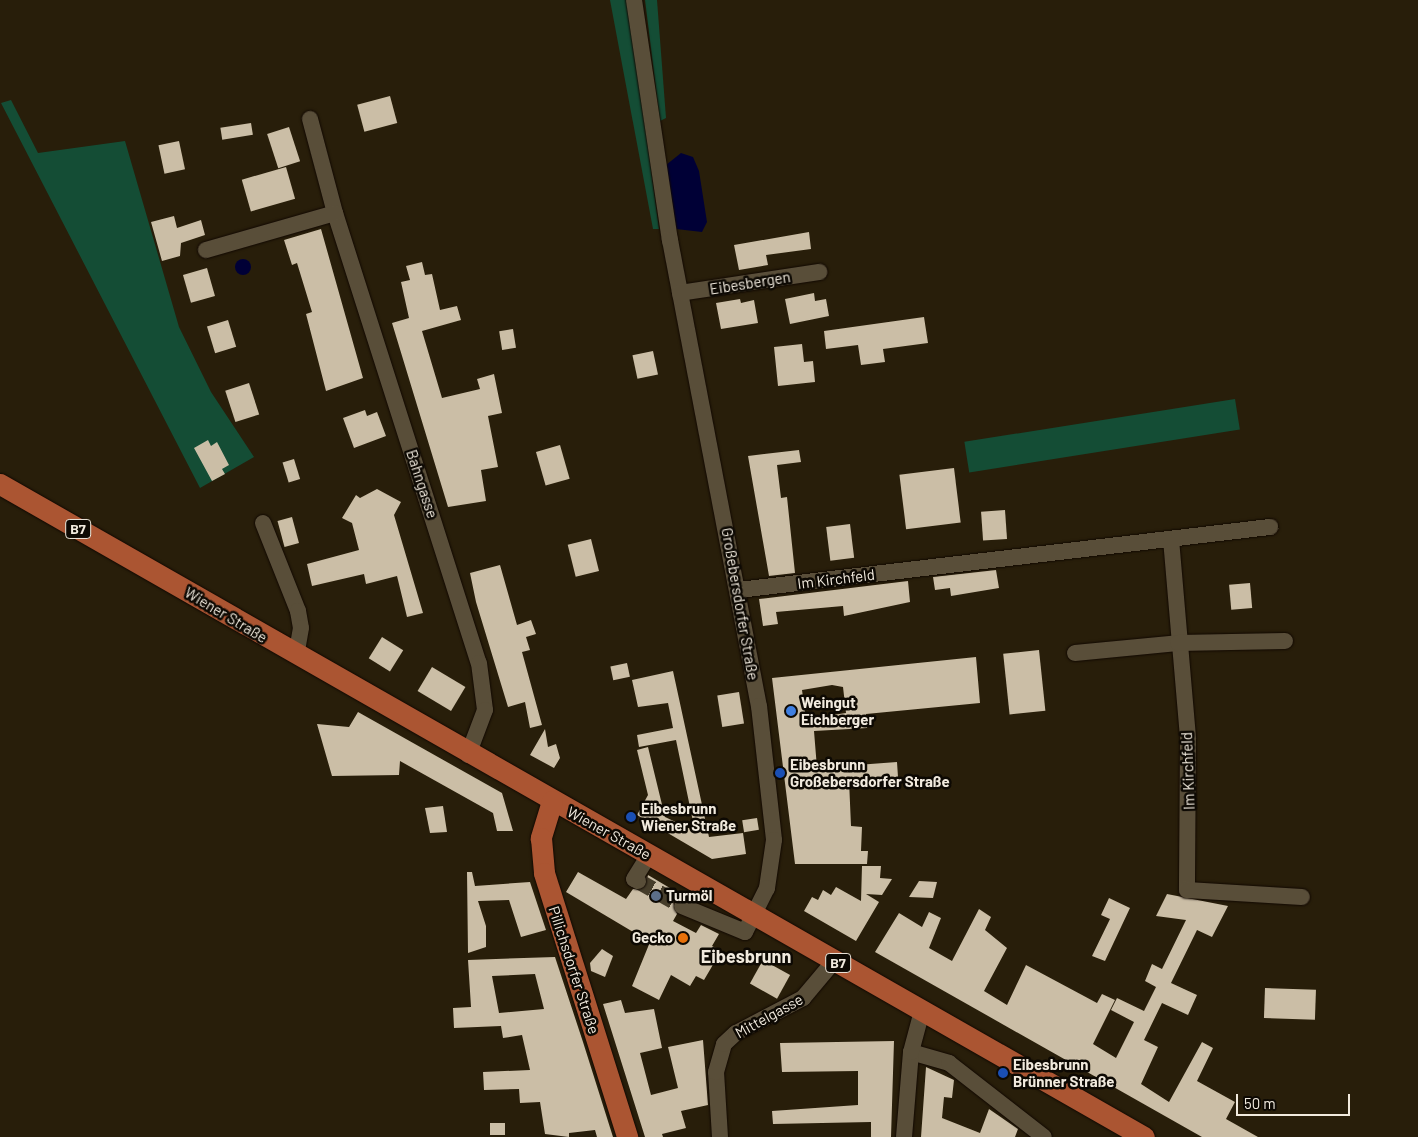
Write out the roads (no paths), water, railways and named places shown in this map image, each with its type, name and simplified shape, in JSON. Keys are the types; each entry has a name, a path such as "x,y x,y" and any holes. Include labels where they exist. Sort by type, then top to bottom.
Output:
{"main road":[{"name":"Wiener Straße","path":"0,484 468,755 649,855 751,921 834,960 922,1011"},
{"name":"Pillichsdorfer Straße","path":"552,801 541,838 544,873 627,1137"},
{"name":"B7","path":"922,1011 1144,1137"}],"street":[{"name":"Großebersdorfer Straße","path":"634,0 680,293 739,590 763,735 774,840 767,888 751,921"},
{"name":"Bahngasse","path":"310,119 335,213 479,663 485,710 468,755"},
{"path":"206,250 335,213"},
{"name":"Eibesbergen","path":"680,293 819,272"},
{"path":"263,523 298,611 301,628 296,656"},
{"name":"Im Kirchfeld","path":"739,590 1270,527"},
{"name":"Im Kirchfeld","path":"1171,539 1178,643 1188,739 1187,890 1302,897"},
{"path":"1074,653 1178,643 1285,641"},
{"path":"638,881 634,879 649,855"},
{"path":"682,906 737,932 751,921"},
{"name":"Mittelgasse","path":"720,1137 716,1072 724,1044 736,1033 803,998 834,960"},
{"path":"904,1137 911,1052 922,1011"},
{"path":"911,1052 949,1063 1044,1137"}],"tunnel":[{"path":"638,881 682,906"}],"place":[{"name":"Weingut Eichberger","path":"791,711"},
{"name":"Eibesbrunn Großebersdorfer Straße","path":"780,773"},
{"name":"Eibesbrunn Wiener Straße","path":"631,817"},
{"name":"Turmöl","path":"656,896"},
{"name":"Gecko","path":"683,938"},
{"name":"Eibesbrunn Brünner Straße","path":"1003,1073"}],"district":[{"name":"Eibesbrunn","path":"746,956"}]}
